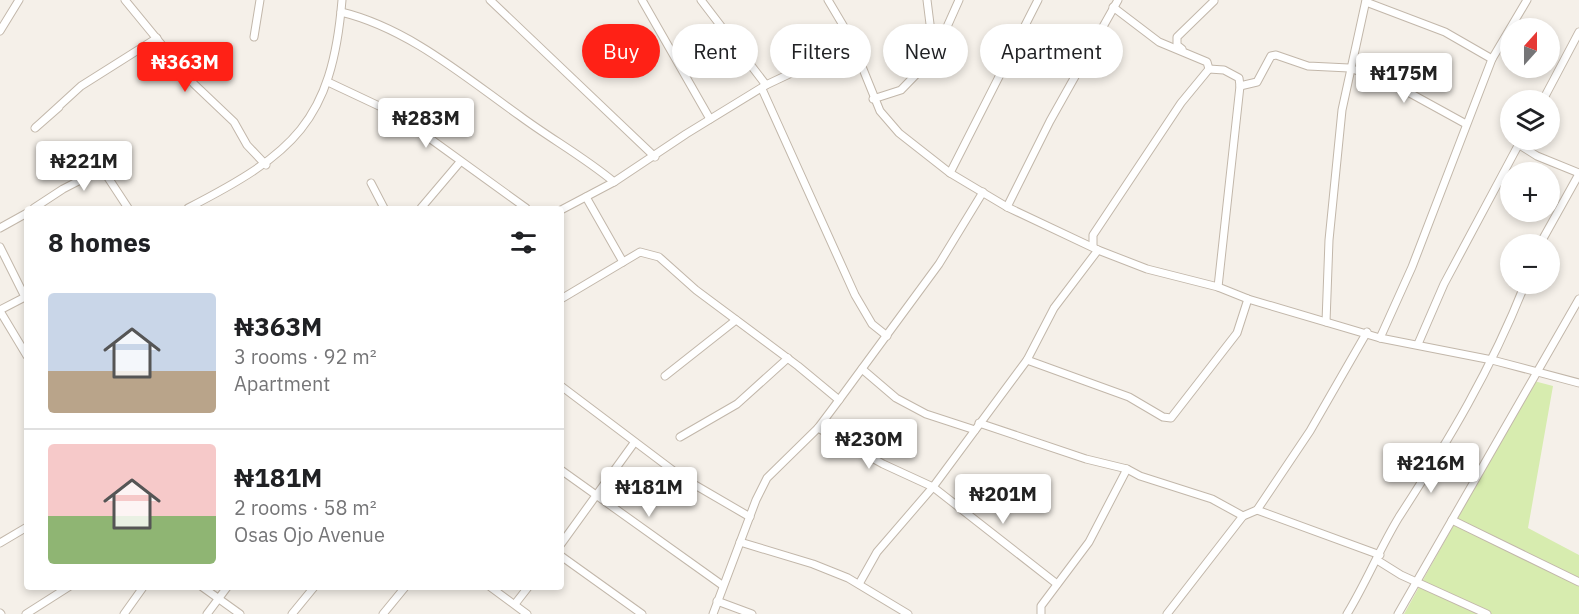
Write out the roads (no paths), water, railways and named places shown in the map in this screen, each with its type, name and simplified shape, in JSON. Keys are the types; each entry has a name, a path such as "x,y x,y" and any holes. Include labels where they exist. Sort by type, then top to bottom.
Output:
{"street":[{"path":"0,31 19,0"},
{"path":"125,0 194,84 234,122 247,145 266,165"},
{"path":"254,37 260,0"},
{"path":"192,206 266,165 282,152 310,117 328,82 334,62 342,0"},
{"path":"489,0 574,77 655,157"},
{"path":"642,0 710,119"},
{"path":"701,0 764,87 855,295 872,324 887,336"},
{"path":"828,0 842,24"},
{"path":"927,0 930,24"},
{"path":"948,24 959,0"},
{"path":"950,173 1038,0"},
{"path":"1007,207 1050,121 1119,0"},
{"path":"1380,338 1412,267 1492,59 1527,0"},
{"path":"1186,52 1177,45 1177,37 1214,1"},
{"path":"1326,322 1330,228 1342,110 1349,68 1366,1 1445,32 1492,59"},
{"path":"1113,7 1160,42 1207,62 1209,69"},
{"path":"341,12 383,26 439,57 520,117 590,162 614,182"},
{"path":"1548,90 1579,32"},
{"path":"58,107 45,119 81,86 157,38"},
{"path":"1240,86 1257,82 1273,54 1308,66 1349,68 1386,80 1466,124"},
{"path":"1209,69 1233,74 1239,78 1240,86 1218,287"},
{"path":"859,584 877,552 933,487 1027,360 1054,308 1096,248 1093,235 1181,103 1209,69"},
{"path":"564,208 614,182 710,119 782,78"},
{"path":"865,78 880,111 900,133 950,173 1007,207 1096,248 1147,269 1218,287 1248,299 1380,338 1492,360 1579,383"},
{"path":"873,99 901,90 913,78"},
{"path":"328,82 396,114 523,206"},
{"path":"1418,344 1444,284 1516,150"},
{"path":"1530,150 1538,156 1579,174 1546,234"},
{"path":"423,206 460,162"},
{"path":"37,206 63,189 98,171 107,176 127,206"},
{"path":"371,183 383,206"},
{"path":"713,614 722,585 767,478 818,428 939,264 983,192"},
{"path":"586,197 623,262"},
{"path":"0,228 24,215"},
{"path":"0,247 24,292"},
{"path":"564,297 640,252 659,257 696,291 788,358 839,400"},
{"path":"1347,614 1398,519 1449,441 1492,360 1521,294"},
{"path":"24,297 0,310 24,351"},
{"path":"1027,360 1129,398 1163,417 1171,418 1237,333 1248,299"},
{"path":"1398,614 1579,299"},
{"path":"665,376 736,320"},
{"path":"1167,614 1243,516 1257,510 1310,431 1366,332"},
{"path":"680,437 737,404 788,358"},
{"path":"862,369 896,398 926,414 975,430"},
{"path":"564,388 683,478 750,517"},
{"path":"979,423 1086,459 1127,469 1140,476 1212,500 1243,516"},
{"path":"818,428 883,464 933,487 1057,584"},
{"path":"564,540 634,443"},
{"path":"1041,614 1041,606 1089,542 1127,469"},
{"path":"564,472 722,585"},
{"path":"1257,510 1378,558 1417,582 1487,614"},
{"path":"1452,520 1579,582"},
{"path":"0,543 24,529"},
{"path":"740,542 813,564 859,584 908,614"},
{"path":"564,558 642,614"},
{"path":"26,614 64,590"},
{"path":"124,614 141,590"},
{"path":"206,590 240,614"},
{"path":"207,614 225,590"},
{"path":"292,614 312,590"},
{"path":"383,614 403,590"},
{"path":"495,590 526,614"},
{"path":"515,604 526,590"},
{"path":"717,601 752,614"}]}
